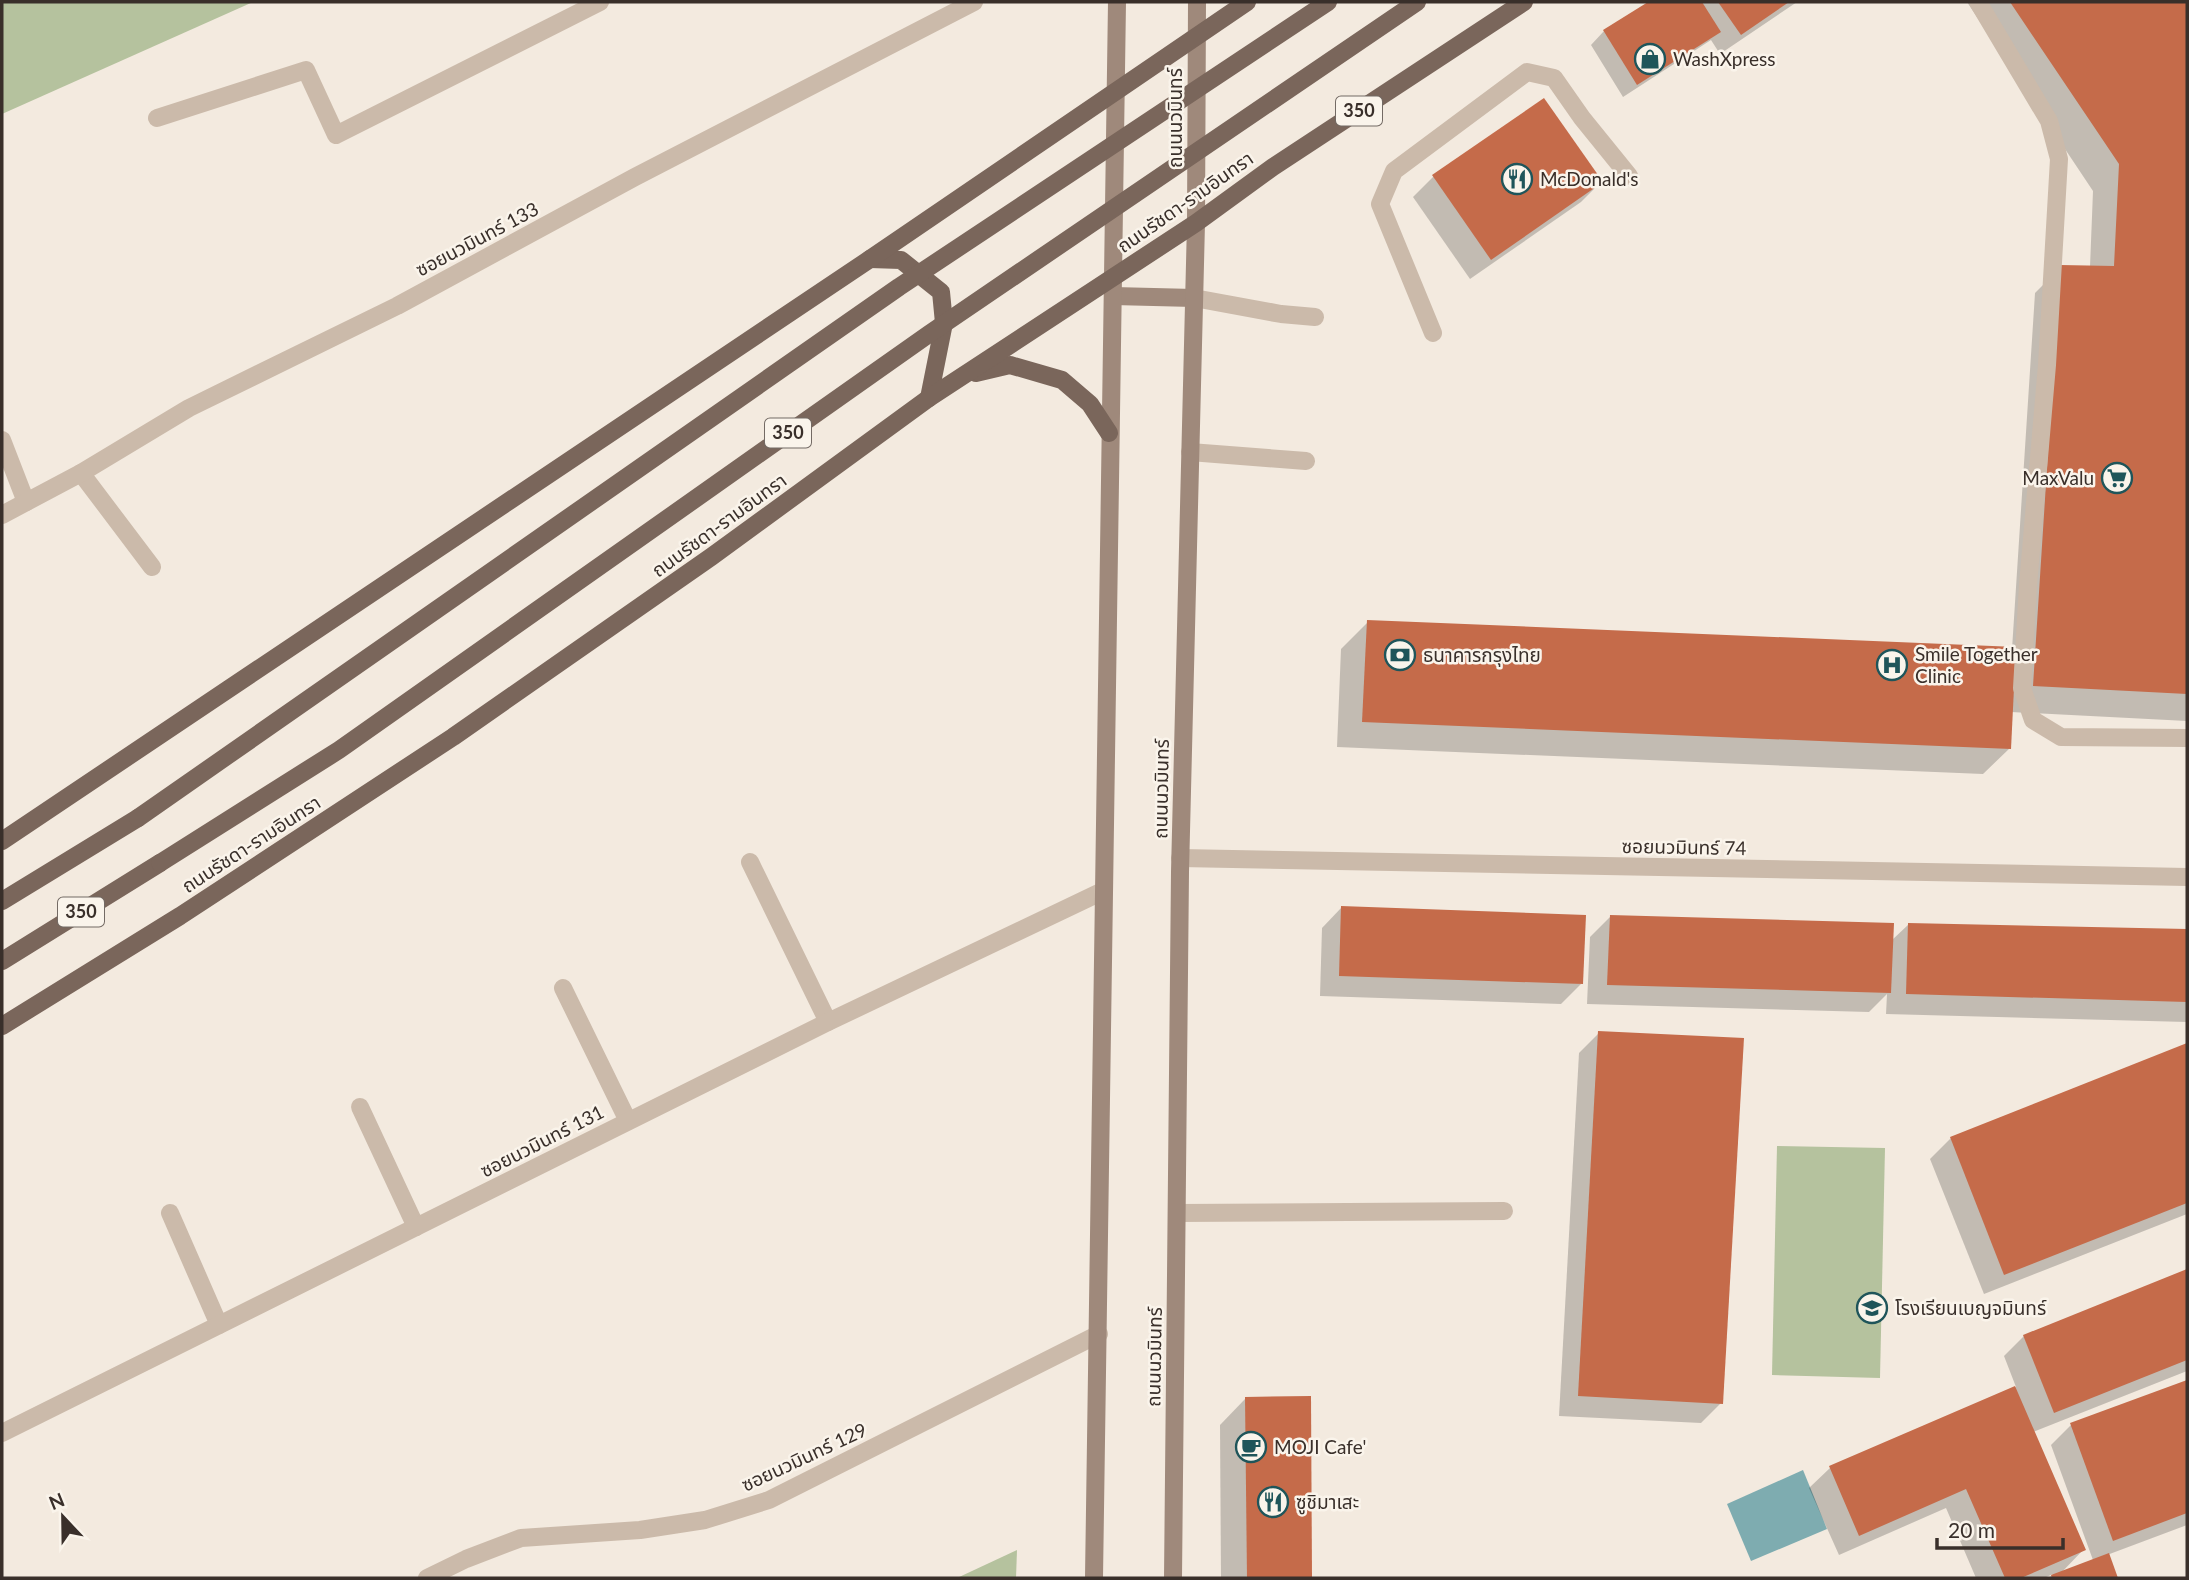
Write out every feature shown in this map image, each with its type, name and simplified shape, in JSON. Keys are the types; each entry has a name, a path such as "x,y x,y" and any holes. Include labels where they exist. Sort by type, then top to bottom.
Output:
{"main road":[{"path":"1094,1578 1109,433 1118,91 1117,2"},
{"name":"ถนนนวมินทร์","path":"1173,1578 1180,858 1196,223 1197,2"},
{"path":"2,841 870,259 1247,2"},
{"name":"350","path":"2,901 138,818 899,287 1328,2"},
{"name":"ถนนรัชดา-รามอินทรา","path":"2,961 339,750 940,326 1417,2"},
{"name":"ถนนรัชดา-รามอินทรา","path":"2,1026 180,916 453,737 711,557 929,398 1196,223 1273,167 1524,2"},
{"path":"870,259 901,260 941,292 944,323 929,398"},
{"path":"1113,296 1194,298"},
{"path":"965,375 1010,365 1062,380 1090,404 1109,433"}],"street":[{"path":"157,118 306,70 336,135 600,2"},
{"name":"ซอยนวมินทร์ 133","path":"2,515 82,473 189,408 397,306 635,177 974,2"},
{"path":"1978,2 2049,121 2059,159 2047,365 2022,688 2033,720 2061,737 2187,738"},
{"path":"1433,333 1380,204 1394,171 1527,72 1554,78 1629,176"},
{"path":"1194,298 1281,314 1315,317"},
{"path":"2,440 26,502"},
{"path":"1190,452 1306,461"},
{"path":"82,473 152,567"},
{"name":"ซอยนวมินทร์ 74","path":"1180,858 2187,877"},
{"path":"750,862 828,1022"},
{"name":"ซอยนวมินทร์ 131","path":"2,1433 828,1022 1103,891"},
{"path":"564,988 628,1121"},
{"path":"359,1107 416,1227"},
{"path":"1177,1213 1504,1210"},
{"path":"170,1213 219,1325"},
{"name":"ซอยนวมินทร์ 129","path":"427,1578 466,1559 521,1538 639,1530 705,1520 769,1500 1098,1334"}],"green space":[{"path":"2,2 253,2 2,114"},
{"path":"1777,1146 1885,1148 1880,1378 1772,1375"},
{"path":"1017,1550 1016,1578 957,1578"}],"water":[{"path":"1803,1470 1827,1529 1751,1561 1727,1504"}],"building":[{"name":"WashXpress","path":"1648,2 1702,2 1721,32 1637,85 1603,30"},
{"path":"1718,2 1789,2 1741,35"},
{"name":"MaxValu","path":"2010,2 2187,2 2187,694 2033,686 2060,265 2114,266 2119,164"},
{"name":"McDonald's","path":"1544,98 1603,182 1491,260 1432,175"},
{"path":"1367,620 2016,647 2011,749 1362,722"},
{"path":"1341,906 1586,915 1583,984 1339,976"},
{"path":"1610,915 1894,923 1891,993 1607,985"},
{"path":"1908,923 2187,929 2187,1002 1906,994"},
{"path":"1598,1031 1744,1038 1723,1404 1578,1396"},
{"path":"2187,1043 2187,1203 2004,1275 1950,1137"},
{"path":"2187,1269 2187,1360 2054,1413 2023,1335"},
{"path":"2187,1380 2187,1513 2113,1541 2070,1423"},
{"path":"2015,1386 2086,1550 2021,1578 2005,1578 1966,1489 1859,1536 1829,1466"},
{"path":"1311,1396 1312,1578 1247,1578 1245,1397"},
{"path":"2109,1553 2118,1578 2052,1578 2051,1575"}],"place":[{"name":"WashXpress","path":"1650,59"},
{"name":"McDonald's","path":"1517,179"},
{"name":"MaxValu","path":"2117,478"},
{"name":"ธนาคารกรุงไทย","path":"1400,655"},
{"name":"Smile Together Clinic","path":"1892,665"},
{"name":"โรงเรียนเบญจมินทร์","path":"1872,1308"},
{"name":"MOJI Cafe'","path":"1251,1447"},
{"name":"ซูชิมาเสะ","path":"1273,1502"}]}
